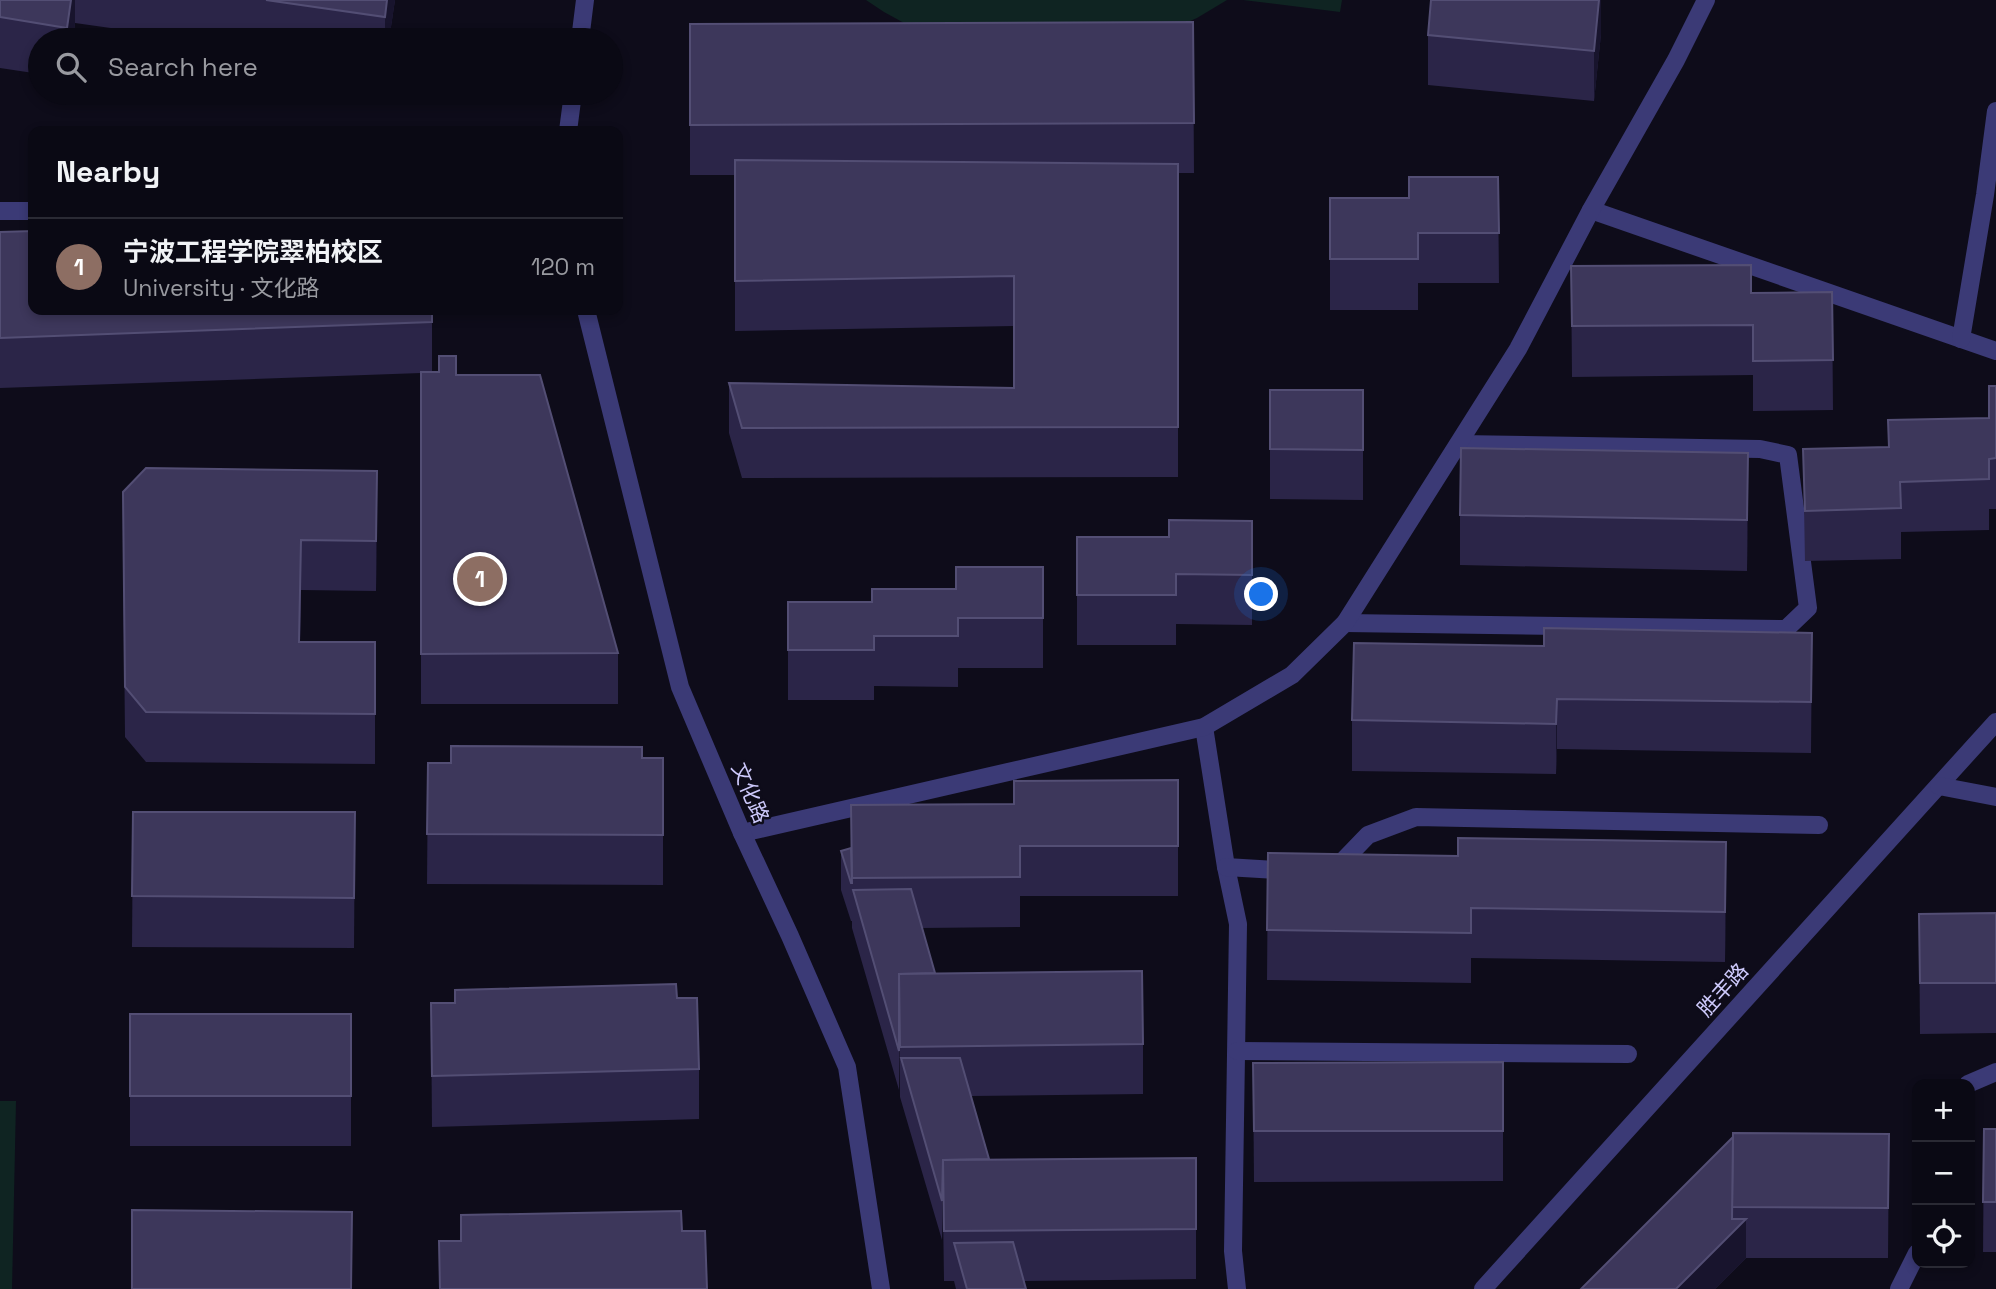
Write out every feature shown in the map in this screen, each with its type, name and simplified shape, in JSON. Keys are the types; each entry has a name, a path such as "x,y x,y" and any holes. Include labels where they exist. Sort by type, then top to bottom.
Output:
{"street":[{"path":"582,28 585,0"},
{"path":"742,833 1204,727 1292,676 1345,623 1518,349 1706,0"},
{"path":"569,126 571,105"},
{"path":"1961,339 1996,111"},
{"path":"1591,210 1996,351"},
{"path":"0,211 28,211"},
{"name":"文化路","path":"587,315 680,687 847,1067 881,1289"},
{"path":"1345,623 1786,629 1808,608 1788,455 1760,449 1459,444"},
{"name":"胜丰路","path":"1483,1289 1996,722"},
{"path":"1204,727 1226,867 1238,924 1233,1251 1237,1289"},
{"path":"1939,786 1996,797"},
{"path":"1226,867 1310,873 1341,863 1368,835 1416,817 1819,825"},
{"path":"1237,1051 1628,1054"},
{"path":"1975,1081 1996,1072"},
{"path":"1899,1289 1912,1263"}],"green space":[{"path":"866,0 1227,0 1197,18 1151,38 926,35"},
{"path":"1243,0 1342,0 1340,12"},
{"path":"0,1101 16,1101 12,1289 0,1289"}],"building":[{"path":"0,0 71,0 67,28 0,17"},
{"path":"266,0 387,0 385,17"},
{"path":"1431,0 1599,0 1594,51 1428,35"},
{"path":"1193,22 1194,123 690,125 690,24"},
{"path":"735,160 1178,164 1178,427 742,428 729,383 1014,388 1014,276 735,281"},
{"path":"1409,177 1498,177 1499,233 1418,233 1418,259 1330,259 1330,198 1409,198"},
{"path":"28,231 28,315 432,315 432,322 0,338 0,232"},
{"path":"1751,265 1751,293 1832,292 1833,360 1753,361 1753,325 1572,326 1571,266"},
{"path":"439,356 456,356 456,375 540,375 618,653 421,654 421,372 439,372"},
{"path":"1989,386 1996,386 1996,458 1989,459 1989,479 1900,482 1901,508 1805,511 1803,449 1889,447 1888,420 1989,418"},
{"path":"1270,390 1363,390 1363,450 1270,449"},
{"path":"1461,448 1748,453 1747,520 1460,515"},
{"path":"146,468 377,471 376,541 301,540 299,642 375,642 375,714 146,712 125,687 123,492"},
{"path":"1169,520 1252,521 1252,575 1176,574 1176,595 1077,595 1077,537 1169,537"},
{"path":"956,567 1043,567 1043,618 958,618 958,636 874,636 874,650 788,650 788,602 872,602 872,589 956,589"},
{"path":"1544,628 1812,633 1811,702 1557,699 1556,724 1352,720 1354,643 1544,646"},
{"path":"451,746 642,747 642,758 663,758 663,835 427,834 428,763 451,763"},
{"path":"1178,780 1178,846 1020,846 1020,877 852,878 851,805 1014,804 1014,781"},
{"path":"133,812 355,812 354,898 132,896"},
{"path":"1458,838 1726,842 1725,912 1471,908 1471,933 1267,930 1268,853 1458,856"},
{"path":"851,848 852,883 841,851"},
{"path":"911,889 935,973 899,974 899,1051 853,890"},
{"path":"1996,913 1996,983 1920,983 1919,914"},
{"path":"1142,971 1143,1044 900,1047 899,974"},
{"path":"676,984 677,998 697,998 699,1069 432,1076 431,1003 455,1003 455,990"},
{"path":"130,1014 351,1014 351,1096 130,1096"},
{"path":"901,1058 960,1058 989,1159 943,1160 942,1201"},
{"path":"1503,1062 1503,1131 1254,1131 1253,1063"},
{"path":"1984,1129 1996,1129 1996,1202 1983,1202"},
{"path":"1733,1133 1889,1134 1888,1208 1732,1207"},
{"path":"1733,1137 1732,1219 1746,1219 1676,1289 1581,1289"},
{"path":"1196,1158 1196,1229 944,1231 943,1160"},
{"path":"132,1210 352,1212 351,1289 132,1289"},
{"path":"681,1211 682,1231 705,1231 707,1289 440,1289 439,1241 461,1241 461,1215"},
{"path":"1013,1242 1026,1289 967,1289 954,1243"}],"place":[{"name":"宁波工程学院翠柏校区","path":"480,579"}]}
